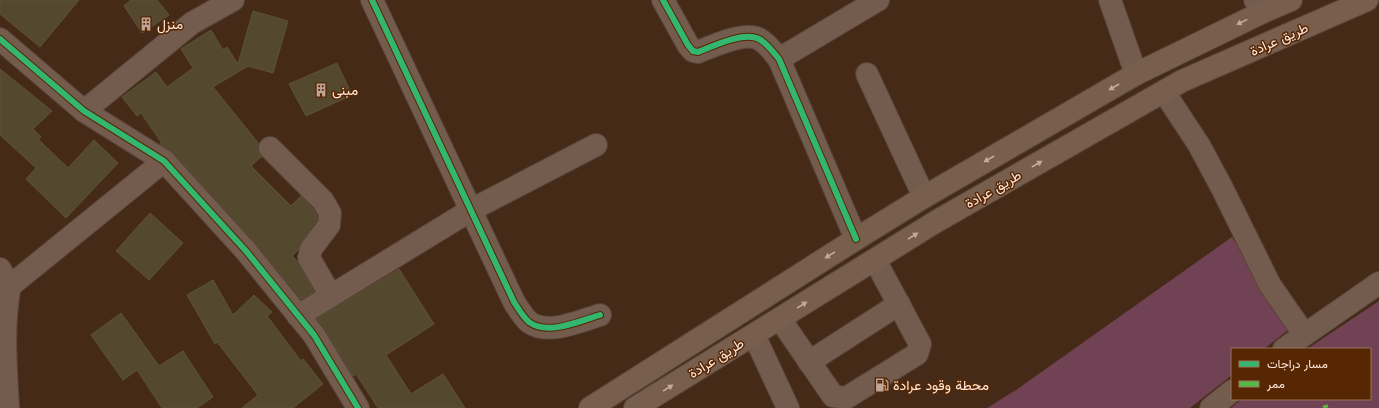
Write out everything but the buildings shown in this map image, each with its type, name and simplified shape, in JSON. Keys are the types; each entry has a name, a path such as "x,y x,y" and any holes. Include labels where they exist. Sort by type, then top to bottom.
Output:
{"main road":[{"name":"طريق عرادة","path":"590,408 856,238 924,197 1136,74 1259,6 1291,0"},
{"name":"طريق عرادة","path":"634,408 937,221 1182,81 1367,0"}],"street":[{"path":"84,111 192,24 232,0"},
{"path":"372,0 514,302 529,322 543,328 556,328 600,315"},
{"path":"663,0 688,45 693,50 698,52 739,37 747,36 758,38 779,59 856,238"},
{"path":"779,59 878,0"},
{"path":"1110,0 1136,74"},
{"path":"0,39 84,111 164,161 246,251 314,335 358,408"},
{"path":"867,74 924,197"},
{"path":"1164,92 1199,145 1270,284 1304,334"},
{"path":"298,316 471,210 596,145"},
{"path":"270,148 323,201 330,213 329,225 311,249 309,258 331,296"},
{"path":"8,408 5,349 6,307 3,281 164,161"},
{"path":"780,319 833,396 846,398 917,354 920,344 875,260"},
{"path":"1285,348 1379,283"},
{"path":"809,362 899,304"},
{"path":"754,334 788,408"},
{"path":"1211,408 1231,392"}],"shaded area":[{"path":"1232,237 1292,327 1265,348 1231,348 1231,376 1190,408 987,408 1016,390"},
{"path":"1379,301 1379,408 1231,408 1241,400 1371,400 1371,348 1308,348"}],"cycle path":[{"path":"372,0 514,302 523,315 529,322 536,326 545,328 554,328 573,324 600,315"},
{"path":"663,0 688,45 693,51 698,52 728,40 753,37 765,43 779,59 856,239"},
{"path":"0,39 84,111 164,161 246,251 314,335 358,408"}],"place":[{"name":"منزل","path":"146,24"},
{"name":"مبنى","path":"321,90"},
{"name":"محطة وقود عرادة","path":"882,385"}]}
